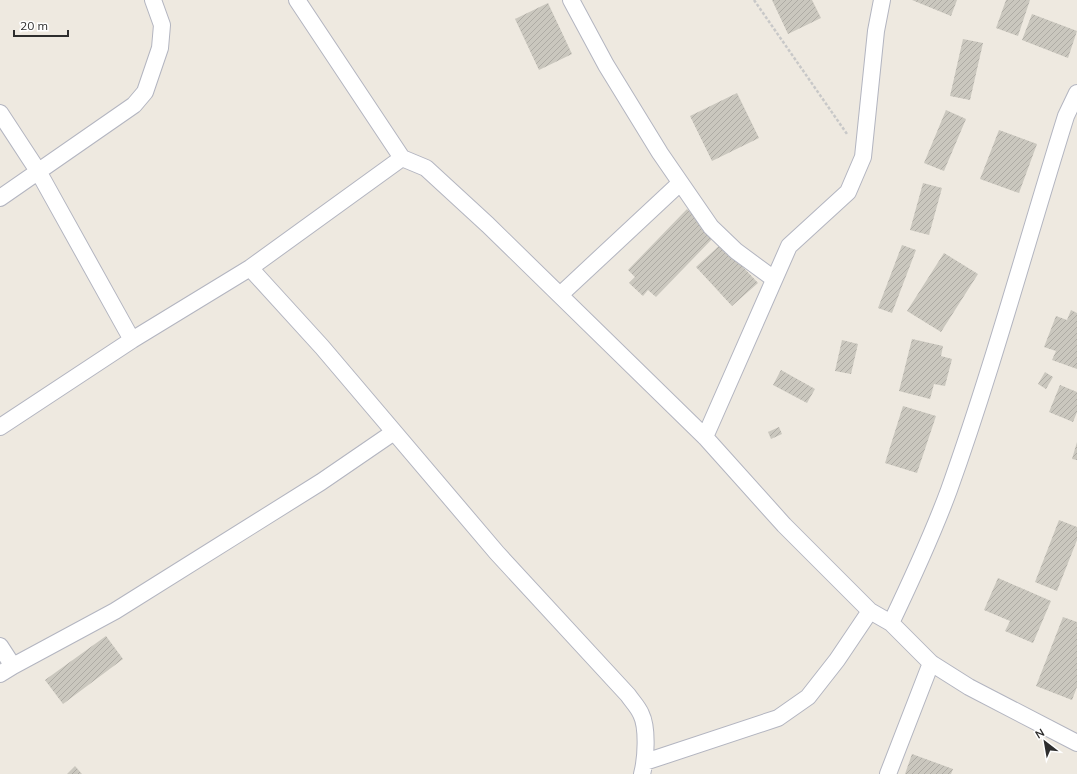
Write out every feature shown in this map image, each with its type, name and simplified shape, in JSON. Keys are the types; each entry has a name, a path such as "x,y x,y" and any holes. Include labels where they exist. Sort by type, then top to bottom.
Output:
{"street":[{"path":"0,198 134,105 145,92 160,48 162,25 153,0"},
{"path":"297,0 402,158 426,168 443,181 705,437 784,525 870,611 891,623 931,663 969,687 1077,744"},
{"path":"571,0 606,65 679,184 710,227 736,252 774,280"},
{"path":"705,437 789,246 848,192 863,157 876,31 882,0"},
{"path":"891,623 919,563 949,491 990,367 1066,116 1077,92"},
{"path":"0,113 38,171 132,340"},
{"path":"0,427 132,340 250,268 402,158"},
{"path":"560,295 679,184"},
{"path":"250,268 322,347 508,564 628,695 641,714 644,730 644,768 778,718 808,697 837,660 870,611"},
{"path":"0,646 7,670 115,610 321,482 394,432"},
{"path":"888,774 931,663"}],"path":[{"path":"754,0 863,157"}],"building":[{"path":"772,0 812,0 821,18 788,34"},
{"path":"912,0 957,0 951,16"},
{"path":"1006,0 1030,0 1018,36 996,28"},
{"path":"548,3 572,54 539,70 515,19"},
{"path":"1032,14 1077,31 1068,58 1022,40"},
{"path":"963,39 983,43 970,100 950,96"},
{"path":"737,93 759,138 712,161 690,116"},
{"path":"946,110 966,119 944,171 924,163"},
{"path":"999,130 1037,144 1019,193 980,179"},
{"path":"923,183 942,188 929,235 910,230"},
{"path":"687,209 715,236 656,297 648,290 643,296 629,283 635,277 628,270"},
{"path":"721,244 758,283 732,306 696,267"},
{"path":"902,245 916,250 892,313 878,308"},
{"path":"944,253 978,274 941,332 907,311"},
{"path":"1071,310 1077,313 1077,369 1052,360 1056,351 1044,347 1056,316 1067,320"},
{"path":"912,339 943,346 941,356 952,359 945,386 934,384 930,399 899,391"},
{"path":"842,340 858,344 851,374 835,371"},
{"path":"781,370 815,389 807,403 773,385"},
{"path":"1045,372 1053,377 1046,389 1038,384"},
{"path":"1060,385 1077,392 1077,412 1073,422 1049,412"},
{"path":"903,406 936,416 917,473 885,463"},
{"path":"779,427 782,434 771,439 768,432"},
{"path":"1077,442 1077,460 1072,459"},
{"path":"1059,520 1077,527 1077,540 1057,591 1035,582"},
{"path":"998,578 1051,601 1033,643 1005,631 1010,621 984,610"},
{"path":"1063,617 1077,622 1077,687 1072,700 1036,686"},
{"path":"106,636 123,659 63,704 45,680"},
{"path":"912,754 953,769 951,774 905,774"},
{"path":"75,766 82,774 67,774"}]}
